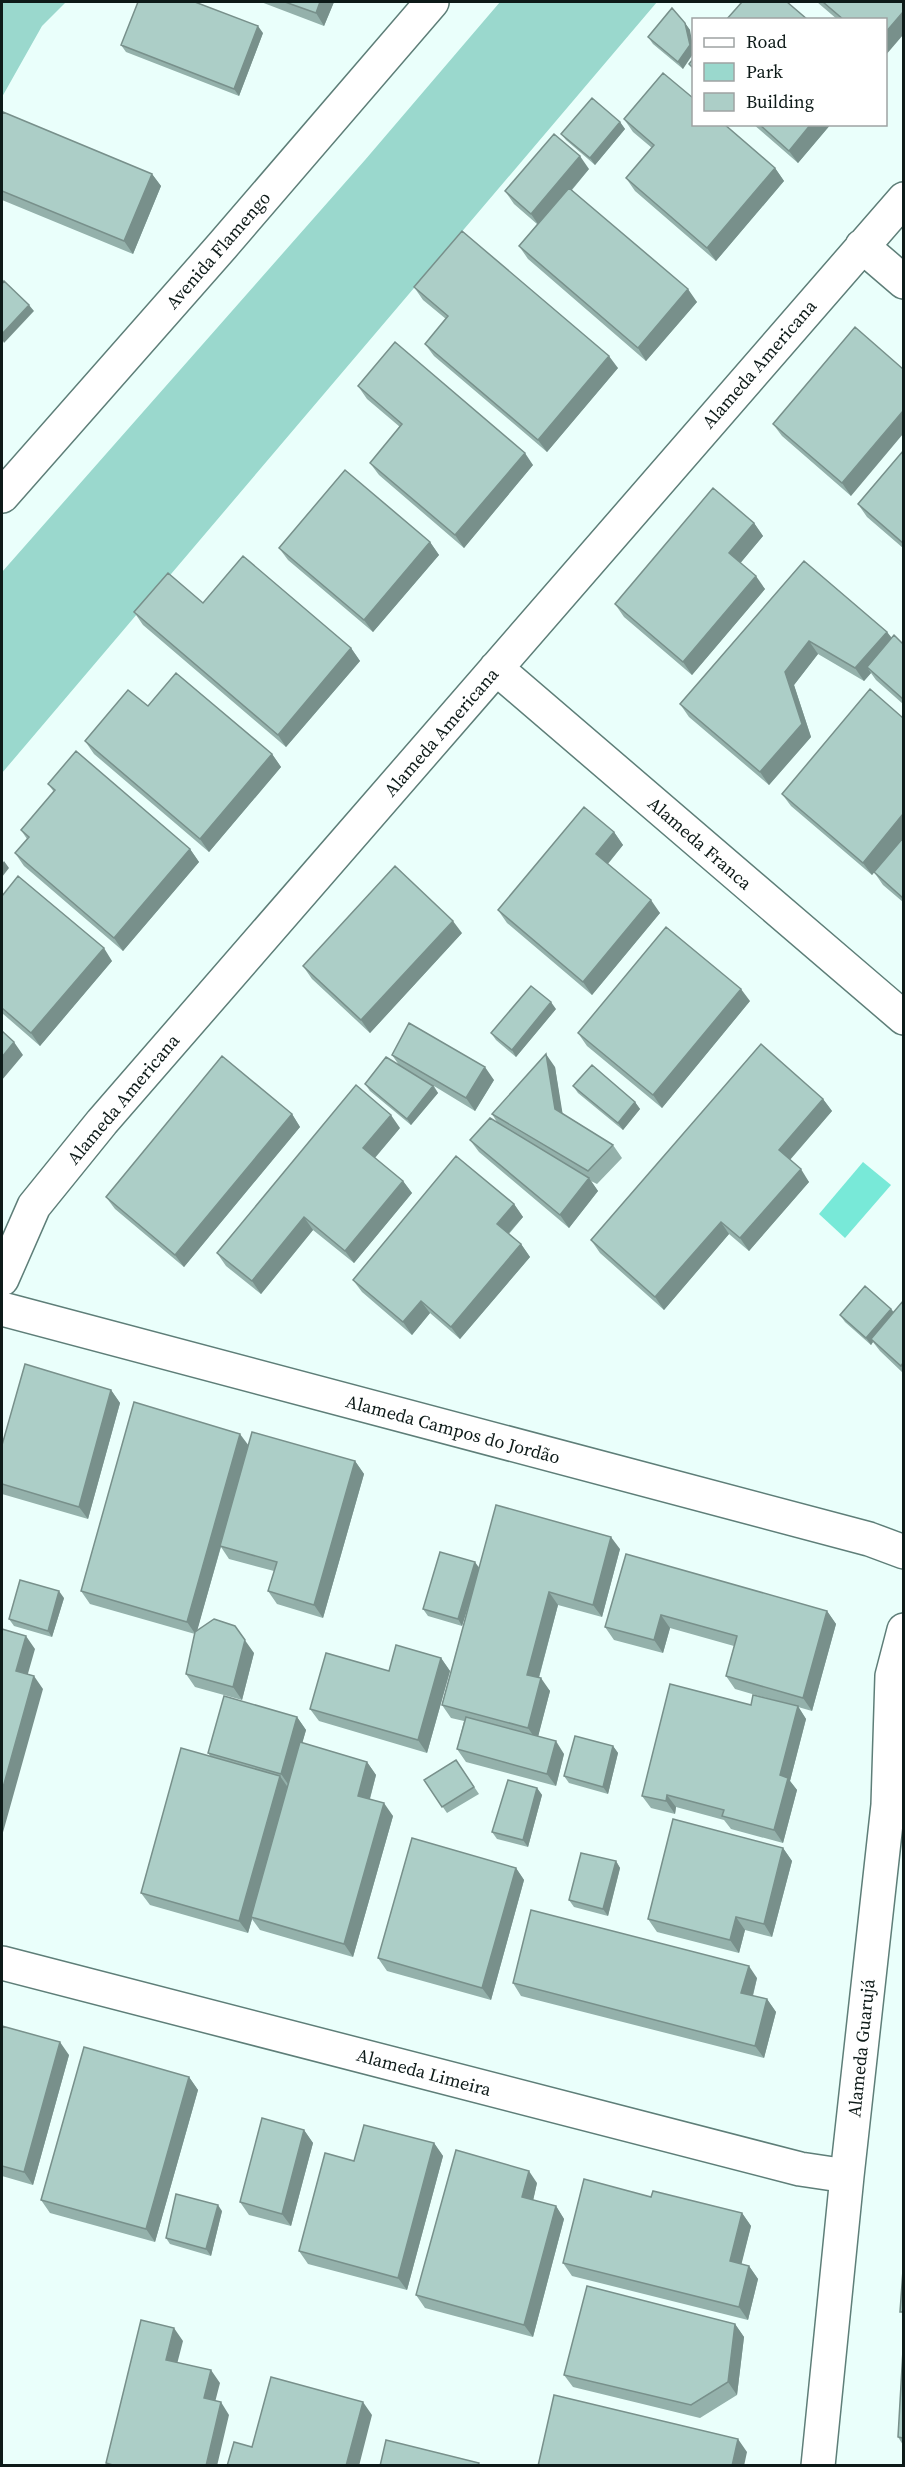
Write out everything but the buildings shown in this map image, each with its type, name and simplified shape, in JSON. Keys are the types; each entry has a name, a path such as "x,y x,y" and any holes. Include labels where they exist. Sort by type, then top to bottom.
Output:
{"street":[{"name":"Avenida Flamengo","path":"2,496 223,245 432,2"},
{"name":"Alameda Americana","path":"2,1279 34,1206 102,1122 903,199"},
{"path":"862,246 903,282"},
{"name":"Alameda Franca","path":"496,668 903,1018"},
{"name":"Alameda Campos do Jordão","path":"2,1309 835,1530 903,1552"},
{"name":"Alameda Guarujá","path":"818,2466 888,1805 892,1676 903,1630"},
{"name":"Alameda Limeira","path":"2,1963 800,2169 847,2176"}],"green space":[{"path":"2,2 66,2 42,26 2,97"},
{"path":"500,2 657,2 2,773 2,572 365,160"}],"shaded area":[{"path":"863,1162 891,1185 845,1238 819,1214"}]}
